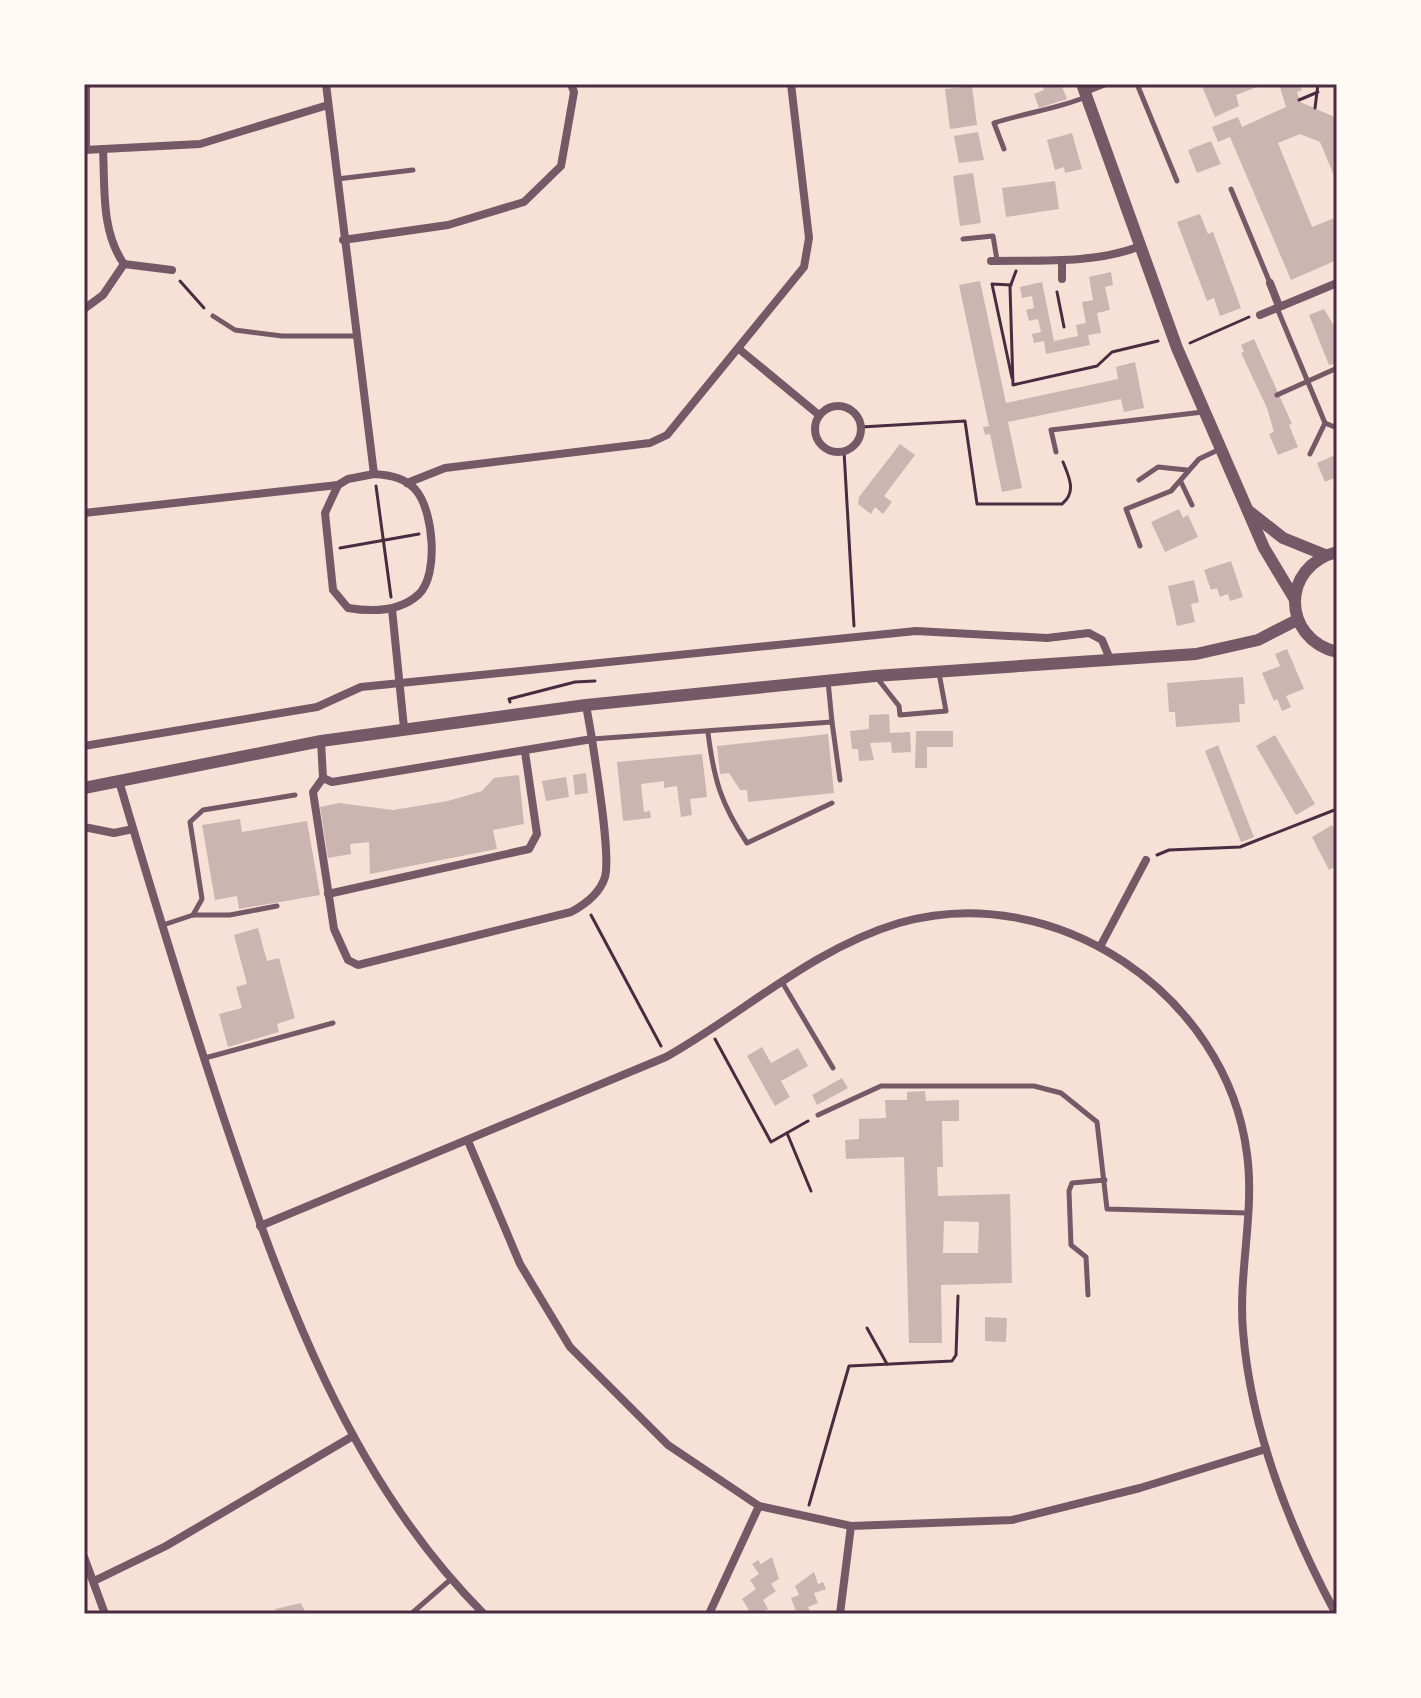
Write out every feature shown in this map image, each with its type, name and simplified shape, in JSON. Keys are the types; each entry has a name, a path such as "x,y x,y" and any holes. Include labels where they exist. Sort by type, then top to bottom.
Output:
{"street":[{"path":"86,84 85,150 200,144 328,105"},
{"path":"326,84 374,474"},
{"path":"343,240 448,225 524,202 561,166 574,92 571,84"},
{"path":"407,483 445,468 650,443 667,435 794,283 809,252 791,84"},
{"path":"1103,84 1085,91 1174,342 1264,548 1294,598 1297,620 1312,641 1337,652"},
{"path":"103,149 108,232 124,264"},
{"path":"994,261 1062,261 1118,255 1138,247"},
{"path":"1062,261 1062,279"},
{"path":"124,264 172,270"},
{"path":"84,309 103,295 124,264"},
{"path":"1270,283 1278,307"},
{"path":"1260,315 1337,283"},
{"path":"739,349 819,415"},
{"path":"844,406 855,413 861,427 857,442 844,451 830,451 819,442 815,429 819,415 830,407 844,406"},
{"path":"84,513 338,485 348,479 374,474 399,478 417,491 431,532 427,581 420,594 392,609 348,608 333,590 325,513 338,485"},
{"path":"1247,510 1283,538 1334,552"},
{"path":"1294,598 1300,577 1334,552"},
{"path":"392,609 404,728"},
{"path":"84,788 321,741 586,705 875,676 1196,654 1258,640 1297,620"},
{"path":"84,746 317,707 361,687 916,631 1047,638 1089,633 1102,640 1110,659"},
{"path":"321,741 323,778 313,792 328,894 340,950 348,960 358,965 571,912 586,905 599,889 606,865 586,705"},
{"path":"323,778 332,782 592,739"},
{"path":"328,894 529,849 537,834 525,752"},
{"path":"119,781 204,1058 260,1226 301,1329 353,1436 399,1512 450,1580 484,1614"},
{"path":"84,827 114,833 133,829"},
{"path":"1101,945 1146,860"},
{"path":"260,1226 666,1057 711,1032 806,964 884,929 957,913 1010,916 1101,945 1156,986 1186,1016 1215,1058 1236,1101 1248,1155 1242,1330 1266,1449 1302,1552 1336,1614"},
{"path":"468,1141 520,1264 570,1347 668,1445 759,1506 851,1526 1012,1520 1140,1488 1266,1449"},
{"path":"94,1581 166,1546 353,1436"},
{"path":"709,1614 759,1506"},
{"path":"840,1614 851,1526"},
{"path":"84,1557 105,1614"}],"lane":[{"path":"1137,84 1177,181"},
{"path":"1004,149 994,123 1028,112 1051,110 1085,91"},
{"path":"336,179 413,170"},
{"path":"1231,189 1270,283"},
{"path":"963,239 993,236 994,261"},
{"path":"1278,307 1325,423 1337,428"},
{"path":"213,316 235,330 282,336 358,336"},
{"path":"1277,395 1335,369"},
{"path":"1056,452 1051,430 1203,412"},
{"path":"1310,454 1325,423"},
{"path":"1140,546 1126,509 1171,491 1199,459 1220,449"},
{"path":"1139,480 1158,467 1187,470"},
{"path":"1181,482 1192,505"},
{"path":"875,676 899,706 900,715 946,711 939,672"},
{"path":"828,680 840,780"},
{"path":"592,739 832,722"},
{"path":"708,733 714,775 723,807 747,843 832,803"},
{"path":"193,915 202,899 190,822 203,810 295,795"},
{"path":"163,925 193,915 230,915 277,906"},
{"path":"782,982 833,1068"},
{"path":"204,1058 333,1023"},
{"path":"818,1115 881,1086 1034,1086 1061,1093 1097,1122 1107,1209 1247,1213"},
{"path":"1088,1295 1086,1257 1071,1245 1069,1191 1072,1183 1105,1180"},
{"path":"411,1614 450,1580"}],"path":[{"path":"1315,108 1318,84"},
{"path":"1299,100 1319,92"},
{"path":"1013,385 1011,285 1020,261"},
{"path":"172,270 213,316"},
{"path":"1011,285 992,284 1013,385"},
{"path":"1056,287 1064,327"},
{"path":"1013,385 1097,366 1112,352 1174,342 1260,315"},
{"path":"861,427 965,421 977,504 1062,504 1070,498 1072,489 1064,463 1056,452"},
{"path":"844,451 854,638"},
{"path":"374,474 392,609"},
{"path":"327,551 431,532"},
{"path":"1146,860 1169,850 1240,847 1337,809"},
{"path":"586,905 666,1057"},
{"path":"711,1032 771,1142 818,1115"},
{"path":"787,1133 811,1191"},
{"path":"806,1516 849,1366 952,1361 956,1355 958,1296"},
{"path":"867,1328 887,1364"}],"building":[{"path":"1042,84 1061,84 1067,99 1039,108 1034,94 1044,90"},
{"path":"1201,84 1265,84 1236,95 1239,106 1215,117"},
{"path":"1279,84 1299,84 1302,90 1297,92 1300,102 1337,118 1337,183 1320,142 1300,134 1278,143 1312,227 1337,217 1337,260 1291,280 1230,137 1218,142 1212,127 1238,117 1242,127 1286,107"},
{"path":"972,86 977,125 950,129 945,89"},
{"path":"978,132 984,160 959,163 954,136"},
{"path":"1072,133 1082,169 1065,173 1064,167 1055,170 1047,140"},
{"path":"1211,141 1221,164 1197,173 1188,150"},
{"path":"973,173 981,223 960,226 953,176"},
{"path":"1055,181 1059,209 1006,217 1002,188"},
{"path":"1200,214 1208,234 1213,232 1241,308 1220,316 1214,298 1207,301 1177,222"},
{"path":"1111,272 1113,285 1105,287 1110,310 1097,313 1101,333 1088,335 1090,345 1046,354 1044,341 1034,343 1032,334 1041,332 1038,319 1029,321 1026,310 1034,308 1032,296 1022,298 1020,287 1042,282 1054,341 1078,336 1076,325 1086,323 1082,302 1093,300 1089,277"},
{"path":"980,281 1006,403 1118,379 1116,367 1135,362 1144,408 1124,412 1121,399 1008,422 1022,488 1002,492 990,434 985,435 983,427 989,426 959,285"},
{"path":"1324,309 1337,331 1337,373 1333,364 1329,365 1309,315"},
{"path":"1254,339 1292,424 1289,425 1298,447 1278,455 1269,434 1274,432 1267,408 1241,353 1244,352 1241,345"},
{"path":"900,444 915,455 884,496 892,502 883,514 875,507 871,514 858,504 859,497"},
{"path":"1337,454 1337,477 1325,482 1317,463"},
{"path":"1179,509 1183,518 1188,515 1198,537 1165,552 1151,522"},
{"path":"1231,561 1243,597 1230,601 1228,594 1220,597 1217,588 1211,590 1204,570"},
{"path":"1194,580 1199,602 1191,604 1195,622 1177,626 1168,586"},
{"path":"1287,649 1304,689 1286,696 1291,707 1282,711 1277,699 1274,701 1262,673 1280,666 1275,654"},
{"path":"1243,677 1245,704 1239,704 1240,722 1176,727 1175,712 1169,712 1167,683"},
{"path":"889,714 890,733 910,732 911,752 892,753 891,742 870,743 874,760 859,761 858,749 852,749 850,731 869,729 869,715"},
{"path":"916,731 953,731 953,747 927,747 927,768 915,768"},
{"path":"828,734 834,793 748,802 747,790 740,790 729,773 720,774 717,746"},
{"path":"1275,735 1315,804 1296,815 1256,746"},
{"path":"1218,745 1254,837 1241,842 1205,751"},
{"path":"702,754 707,797 690,799 692,815 681,817 677,786 664,788 664,781 641,784 644,812 650,811 651,818 623,821 617,762"},
{"path":"586,773 588,793 575,795 573,775"},
{"path":"519,775 524,824 493,830 497,849 370,874 369,842 350,844 351,854 328,858 320,807 339,803 393,810 448,801 482,791 494,778"},
{"path":"566,777 569,797 546,801 542,781"},
{"path":"240,819 242,832 307,821 320,895 239,909 237,896 215,900 202,825"},
{"path":"1332,825 1337,834 1337,866 1329,870 1312,837"},
{"path":"258,928 267,961 279,958 295,1018 277,1024 279,1032 228,1047 219,1014 242,1008 236,987 247,984 234,935"},
{"path":"762,1047 771,1063 798,1048 808,1066 781,1081 790,1097 775,1106 747,1056"},
{"path":"842,1078 848,1088 817,1105 812,1095"},
{"path":"925,1091 926,1101 959,1100 959,1121 942,1121 943,1167 937,1167 938,1196 1010,1194 1012,1283 941,1285 942,1343 909,1343 904,1157 846,1159 845,1140 859,1139 859,1119 886,1118 885,1100 907,1100 907,1092","holes":["944,1221 979,1222 978,1253 943,1253"]},
{"path":"985,1317 1007,1318 1006,1342 985,1341"},
{"path":"772,1557 779,1579 771,1584 776,1591 763,1600 768,1609 760,1614 743,1614 749,1610 742,1599 756,1589 750,1580 759,1574 752,1564 758,1560 761,1564"},
{"path":"814,1572 818,1584 823,1582 826,1589 814,1593 818,1603 808,1607 811,1614 797,1614 791,1598 799,1595 795,1586"},
{"path":"301,1603 306,1614 278,1614 275,1609"}]}
